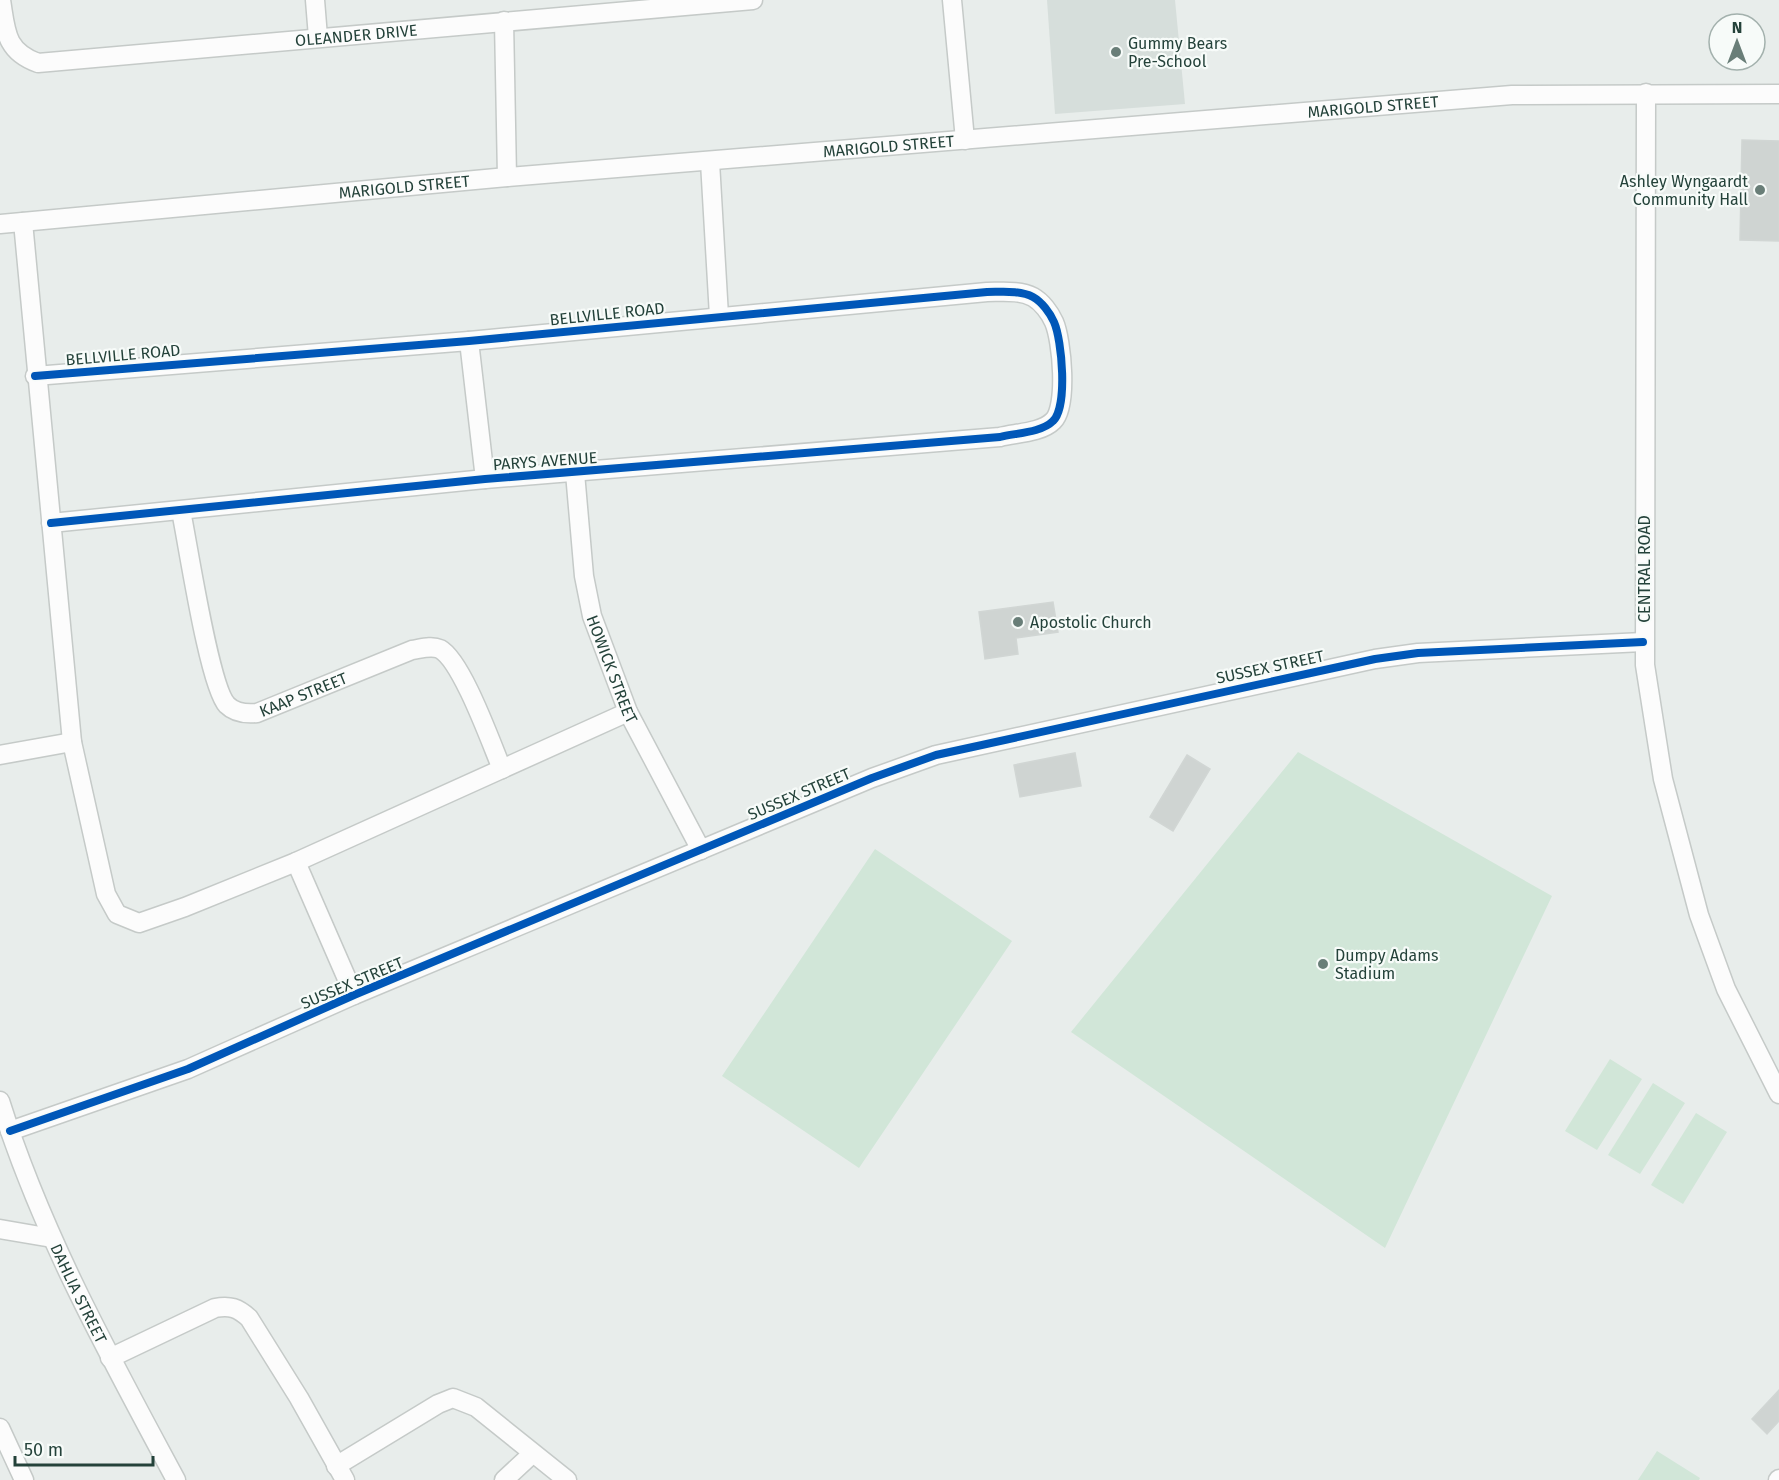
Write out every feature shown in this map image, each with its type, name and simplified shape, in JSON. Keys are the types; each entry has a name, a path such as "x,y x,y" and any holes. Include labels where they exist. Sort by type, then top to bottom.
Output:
{"street":[{"name":"OLEANDER DRIVE","path":"2,0 6,31 11,45 23,58 38,63 753,0"},
{"path":"315,0 318,37"},
{"path":"952,0 965,140"},
{"path":"504,21 507,177"},
{"name":"MARIGOLD STREET","path":"0,224 507,177 1501,96 1646,93 1779,94"},
{"name":"CENTRAL ROAD","path":"1646,93 1643,642 1656,745 1684,864 1726,989 1778,1091"},
{"path":"710,162 719,316"},
{"path":"23,222 35,376 72,742 106,894 117,914 139,923 157,918 296,862 628,712"},
{"name":"BELLVILLE ROAD","path":"35,376 469,341 987,292 1021,293 1034,297 1054,323 1059,342 1062,385 1058,412 1053,421 1042,428"},
{"path":"469,341 485,479"},
{"name":"PARYS AVENUE","path":"51,523 485,479 1000,436 1042,428"},
{"name":"HOWICK STREET","path":"575,473 584,576 592,616 628,712 701,850"},
{"name":"KAAP STREET","path":"181,511 203,627 219,693 227,705 245,714 257,713 412,650 429,647 440,649 458,668 502,769"},
{"name":"SUSSEX STREET","path":"10,1131 188,1069 354,995 898,767 936,755 1181,700 1418,652 1643,642"},
{"path":"0,755 72,742"},
{"path":"296,862 354,995"},
{"name":"DAHLIA STREET","path":"0,1101 52,1238 110,1358 177,1480"},
{"path":"0,1229 52,1238"},
{"path":"110,1358 215,1308 227,1306 239,1310 249,1318 299,1398 340,1473 438,1404 453,1398 476,1407 567,1480"},
{"path":"0,1428 24,1480"},
{"path":"504,1480 532,1454"}],"shaded area":[{"name":"Gummy Bears Pre-School","path":"1047,0 1175,0 1185,104 1055,114"}],"green space":[{"name":"Dumpy Adams Stadium","path":"1298,752 1552,896 1385,1248 1071,1032"},
{"path":"875,849 1012,941 859,1168 722,1076"},
{"path":"1610,1059 1642,1079 1597,1150 1565,1131"},
{"path":"1653,1083 1685,1103 1640,1174 1608,1155"},
{"path":"1696,1113 1727,1132 1683,1204 1651,1185"},
{"path":"1657,1451 1700,1478 1699,1480 1638,1480"}],"building":[{"name":"Ashley Wyngaardt Community Hall","path":"1742,140 1779,141 1779,241 1740,240"},
{"name":"Apostolic Church","path":"1053,602 1058,632 1016,638 1018,654 985,659 979,612"},
{"path":"1075,753 1081,786 1020,797 1014,765"},
{"path":"1187,755 1210,769 1173,831 1150,817"},
{"path":"1779,1390 1779,1421 1767,1434 1752,1419"}],"cycle path":[{"path":"35,376 469,341 987,292 1022,293 1040,302 1054,322 1061,358 1061,402 1053,421 1042,428 1000,437 485,479 51,523"},
{"path":"10,1131 188,1069 354,995 872,778 936,755 1375,659 1418,653 1643,642"}],"place":[{"name":"Gummy Bears Pre-School","path":"1116,52"},
{"name":"Ashley Wyngaardt Community Hall","path":"1760,190"},
{"name":"Apostolic Church","path":"1018,622"},
{"name":"Dumpy Adams Stadium","path":"1323,964"}]}
